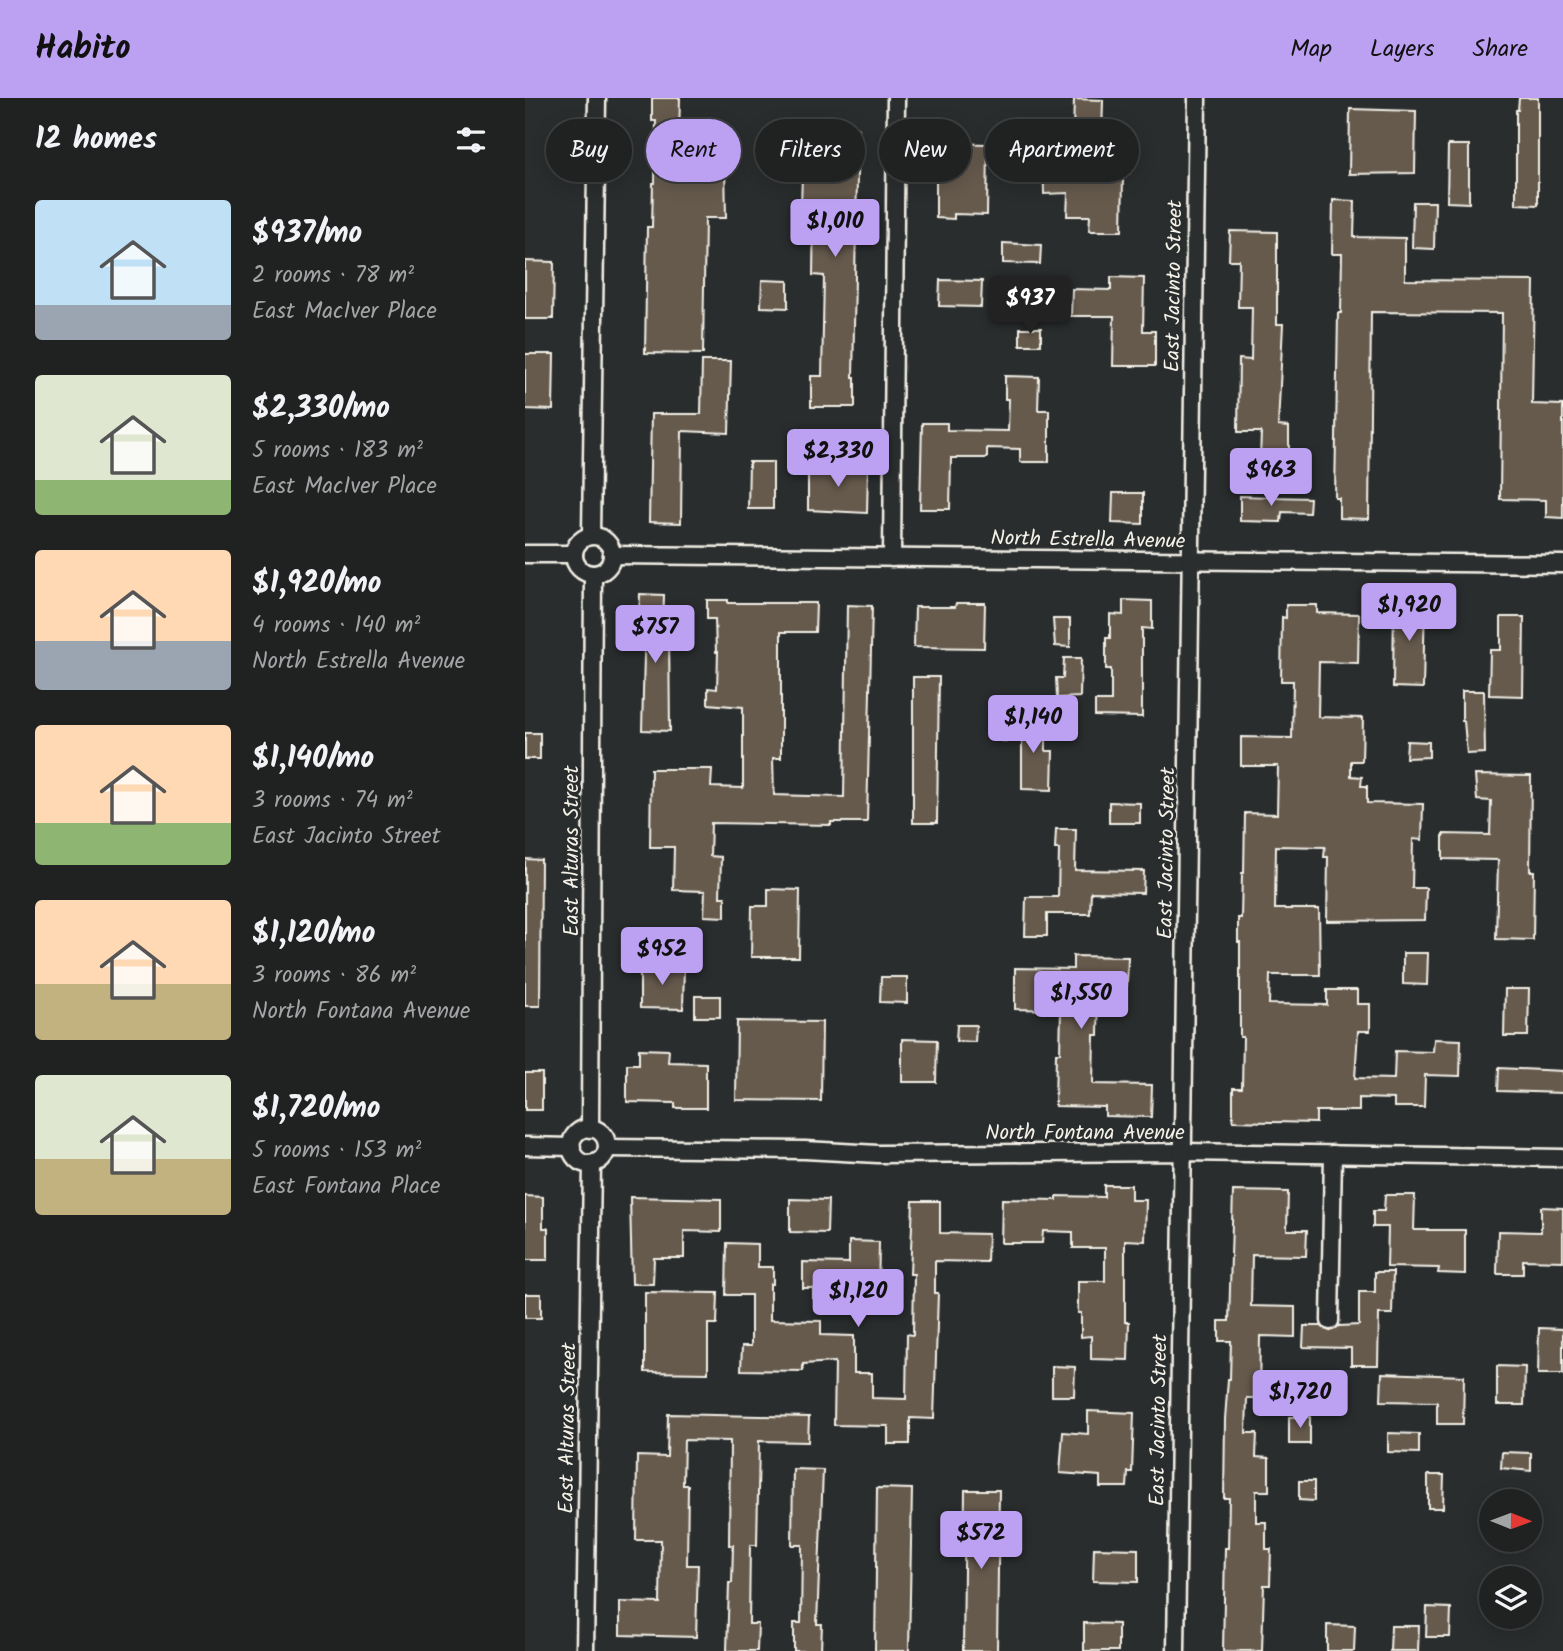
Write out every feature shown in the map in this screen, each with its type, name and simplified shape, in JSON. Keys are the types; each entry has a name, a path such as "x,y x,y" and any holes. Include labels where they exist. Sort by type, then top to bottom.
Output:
{"street":[{"path":"591,536 597,98"},
{"path":"892,558 896,98"},
{"name":"East Jacinto Street","path":"1176,1651 1197,98"},
{"path":"591,536 604,538 613,555 605,571 593,574 578,566 574,554 581,540 591,536"},
{"path":"525,554 574,554"},
{"name":"North Estrella Avenue","path":"613,555 1563,564"},
{"name":"East Alturas Street","path":"590,1129 593,574"},
{"path":"590,1129 601,1133 607,1148 603,1158 591,1164 577,1159 572,1147 574,1137 579,1132 590,1129"},
{"path":"525,1146 572,1147"},
{"name":"North Fontana Avenue","path":"607,1148 805,1150 878,1154 1183,1152 1563,1157"},
{"path":"1330,1321 1333,1154"},
{"name":"East Alturas Street","path":"585,1651 591,1164"}],"building":[{"path":"652,98 680,98 679,119 652,119"},
{"path":"1519,98 1538,98 1538,205 1516,204 1516,110"},
{"path":"1074,99 1103,100 1102,119 1073,119"},
{"path":"1350,109 1416,111 1415,173 1349,174"},
{"path":"971,144 985,144 987,215 954,214 954,219 936,218 936,182 971,182"},
{"path":"1448,145 1469,145 1469,203 1447,202"},
{"path":"725,182 726,218 705,218 703,354 645,353 647,227 652,227 655,183"},
{"path":"802,182 857,182 853,377 855,407 811,407 811,376 822,376 824,276 813,275 814,206 801,206"},
{"path":"1044,182 1123,182 1122,231 1089,231 1090,216 1067,216 1068,193 1044,194"},
{"path":"1333,200 1355,201 1354,237 1405,238 1405,280 1534,281 1532,404 1563,405 1563,518 1546,517 1546,500 1500,499 1502,313 1371,312 1369,519 1339,518 1339,498 1335,498 1338,313 1341,313 1342,254 1332,254"},
{"path":"1413,202 1435,202 1434,249 1412,248"},
{"path":"1230,231 1277,232 1277,324 1283,324 1278,426 1289,427 1289,460 1260,459 1261,432 1238,432 1239,359 1251,360 1252,307 1238,307 1239,260 1229,260"},
{"path":"1003,243 1041,245 1040,264 1003,263"},
{"path":"525,261 554,262 553,319 525,319"},
{"path":"1111,277 1144,278 1143,331 1155,331 1155,366 1113,366 1114,316 1071,316 1072,289 1111,290"},
{"path":"762,280 788,281 788,308 761,307"},
{"path":"940,280 982,281 981,307 939,306"},
{"path":"1020,328 1041,328 1041,345 1020,345"},
{"path":"525,354 554,354 553,410 525,409"},
{"path":"702,361 731,361 729,433 682,431 681,523 649,522 651,414 701,414"},
{"path":"1005,376 1039,377 1038,410 1049,410 1049,462 1020,462 1020,449 987,448 987,458 951,458 950,509 920,509 922,423 947,423 947,430 1008,431 1009,399 1005,399"},
{"path":"749,462 773,462 773,509 748,509"},
{"path":"808,466 868,467 867,513 808,510"},
{"path":"1113,493 1143,493 1143,524 1112,523"},
{"path":"1240,496 1310,498 1309,513 1282,512 1281,522 1240,521"},
{"path":"640,594 664,595 663,632 669,632 670,731 642,730 645,618 639,618"},
{"path":"1394,599 1425,600 1423,688 1393,687"},
{"path":"707,600 728,600 728,603 816,603 815,632 781,632 781,758 773,758 774,795 844,797 847,605 872,606 867,822 831,822 831,825 711,823 710,856 721,857 720,897 725,897 725,917 704,916 705,891 673,890 674,847 650,847 651,769 712,769 711,787 743,788 743,707 708,704 708,688 717,689 718,652 715,619 707,619"},
{"path":"1123,600 1152,601 1152,629 1142,628 1142,717 1095,716 1095,701 1111,701 1111,669 1106,669 1106,638 1110,638 1110,614 1123,615"},
{"path":"956,603 985,603 984,648 914,647 915,607 955,607"},
{"path":"1286,605 1317,605 1317,613 1359,614 1358,663 1319,662 1318,717 1363,718 1362,761 1351,761 1351,776 1362,777 1361,786 1367,786 1367,803 1423,804 1422,840 1413,839 1412,888 1426,888 1425,920 1327,921 1328,857 1324,857 1325,847 1276,846 1275,909 1319,909 1320,975 1270,975 1269,1004 1327,1005 1327,990 1357,990 1357,1004 1370,1004 1370,1031 1358,1031 1355,1078 1394,1079 1395,1051 1433,1052 1434,1039 1461,1040 1460,1076 1425,1075 1424,1107 1394,1107 1394,1099 1359,1098 1359,1111 1316,1111 1316,1123 1233,1121 1233,1088 1242,1088 1243,1037 1240,1037 1238,918 1241,918 1244,873 1245,813 1277,814 1278,766 1241,766 1241,737 1292,738 1293,681 1281,681 1282,617 1286,618"},
{"path":"1501,617 1524,617 1523,696 1489,695 1490,650 1501,650"},
{"path":"1053,619 1070,619 1070,647 1055,646"},
{"path":"1064,658 1081,658 1080,697 1057,698 1056,678 1063,678"},
{"path":"913,677 939,677 937,823 913,823"},
{"path":"1462,691 1484,691 1485,753 1467,754 1462,721"},
{"path":"1003,724 1046,725 1046,751 1053,751 1052,790 1022,789 1022,741 1003,741"},
{"path":"525,733 540,733 540,759 525,759"},
{"path":"1407,741 1429,742 1429,757 1406,758"},
{"path":"1475,775 1531,776 1530,871 1534,871 1533,940 1496,939 1498,860 1443,859 1443,834 1490,835 1491,801 1477,800"},
{"path":"1109,802 1140,803 1140,823 1109,823"},
{"path":"1056,829 1076,829 1075,870 1144,871 1143,893 1091,892 1090,914 1047,914 1047,936 1025,936 1026,897 1058,897 1059,849 1055,849"},
{"path":"525,859 541,860 540,1006 525,1006"},
{"path":"768,889 800,890 799,957 751,957 752,906 768,906"},
{"path":"1403,953 1428,953 1427,985 1403,984"},
{"path":"1073,956 1128,957 1127,985 1099,984 1093,1084 1152,1085 1151,1117 1105,1116 1105,1107 1055,1106 1056,1053 1060,1053 1061,1010 1015,1009 1015,968 1073,969"},
{"path":"640,965 684,966 683,1009 640,1008"},
{"path":"881,977 907,977 907,1003 880,1002"},
{"path":"1505,989 1529,989 1528,1036 1504,1036"},
{"path":"695,996 720,996 720,1017 695,1017"},
{"path":"737,1021 822,1022 821,1101 736,1100"},
{"path":"957,1025 976,1025 975,1042 956,1041"},
{"path":"902,1039 937,1040 936,1082 902,1082"},
{"path":"639,1049 669,1050 668,1062 706,1063 706,1108 675,1108 675,1103 627,1102 627,1064 639,1064"},
{"path":"1499,1068 1563,1071 1563,1093 1498,1091"},
{"path":"525,1073 542,1073 542,1110 525,1110"},
{"path":"1104,1185 1131,1185 1131,1200 1146,1200 1145,1241 1125,1240 1128,1360 1091,1359 1091,1336 1081,1337 1078,1281 1105,1281 1105,1248 1073,1248 1073,1232 1043,1231 1042,1243 1001,1243 1002,1199 1104,1197"},
{"path":"1233,1191 1288,1192 1287,1230 1307,1230 1306,1256 1252,1255 1251,1306 1295,1307 1295,1337 1260,1336 1259,1398 1247,1398 1246,1433 1257,1433 1256,1457 1269,1458 1269,1491 1256,1491 1256,1522 1266,1522 1266,1549 1271,1549 1270,1585 1264,1585 1262,1651 1223,1651 1229,1498 1224,1498 1225,1419 1231,1341 1219,1341 1219,1321 1229,1321"},
{"path":"1385,1195 1415,1195 1414,1230 1465,1230 1465,1274 1438,1273 1439,1268 1387,1267 1388,1227 1373,1227 1373,1211 1384,1211"},
{"path":"525,1196 543,1197 543,1228 548,1228 548,1260 525,1260"},
{"path":"630,1197 721,1199 721,1232 684,1231 684,1258 654,1258 653,1284 632,1284"},
{"path":"790,1199 828,1200 827,1233 790,1232"},
{"path":"913,1201 940,1201 940,1233 988,1234 987,1262 935,1261 935,1293 938,1293 934,1419 910,1418 910,1444 888,1444 888,1426 834,1425 835,1362 803,1364 803,1371 741,1370 742,1346 751,1346 751,1295 726,1295 727,1243 758,1244 758,1267 773,1267 770,1320 821,1321 821,1335 854,1336 854,1373 872,1373 872,1398 906,1399 907,1334 913,1335 914,1274 910,1274"},
{"path":"1541,1207 1563,1208 1563,1261 1523,1260 1523,1274 1497,1274 1498,1231 1541,1232"},
{"path":"849,1241 879,1242 878,1300 813,1299 813,1288 803,1288 803,1262 849,1263"},
{"path":"1375,1272 1393,1272 1392,1314 1379,1314 1378,1365 1351,1365 1351,1348 1303,1347 1304,1326 1321,1326 1330,1331 1339,1326 1359,1325 1359,1292 1375,1292"},
{"path":"645,1292 718,1293 717,1324 708,1324 708,1373 645,1372"},
{"path":"525,1294 541,1294 541,1318 525,1318"},
{"path":"1539,1328 1563,1329 1563,1374 1538,1374"},
{"path":"1052,1366 1075,1367 1074,1396 1052,1396"},
{"path":"1497,1366 1525,1367 1524,1405 1497,1405"},
{"path":"1382,1373 1464,1376 1463,1424 1437,1424 1437,1402 1381,1401"},
{"path":"1088,1411 1134,1413 1132,1472 1128,1472 1127,1487 1100,1487 1100,1476 1060,1473 1063,1432 1088,1434"},
{"path":"668,1414 809,1417 808,1442 759,1441 757,1545 750,1545 749,1624 758,1624 757,1651 727,1651 733,1545 729,1545 730,1441 684,1440 683,1485 688,1485 687,1565 698,1565 696,1637 620,1635 620,1602 660,1603 661,1540 636,1540 637,1456 667,1457"},
{"path":"1289,1417 1310,1417 1310,1444 1289,1444"},
{"path":"1388,1433 1419,1434 1419,1453 1388,1452"},
{"path":"1502,1452 1531,1453 1531,1471 1501,1468"},
{"path":"793,1469 823,1470 817,1624 822,1624 821,1651 794,1651 794,1623 801,1623 802,1545 792,1545"},
{"path":"1428,1475 1444,1475 1443,1508 1428,1508"},
{"path":"1299,1481 1314,1481 1314,1501 1299,1500"},
{"path":"877,1488 912,1489 909,1651 875,1651"},
{"path":"965,1490 999,1490 997,1651 963,1651"},
{"path":"1094,1548 1138,1549 1138,1582 1093,1581"},
{"path":"1427,1607 1451,1608 1450,1637 1426,1637"},
{"path":"1084,1623 1118,1624 1118,1651 1084,1651"},
{"path":"1327,1625 1355,1626 1354,1651 1327,1651"},
{"path":"1391,1626 1419,1626 1418,1651 1390,1651"}]}
